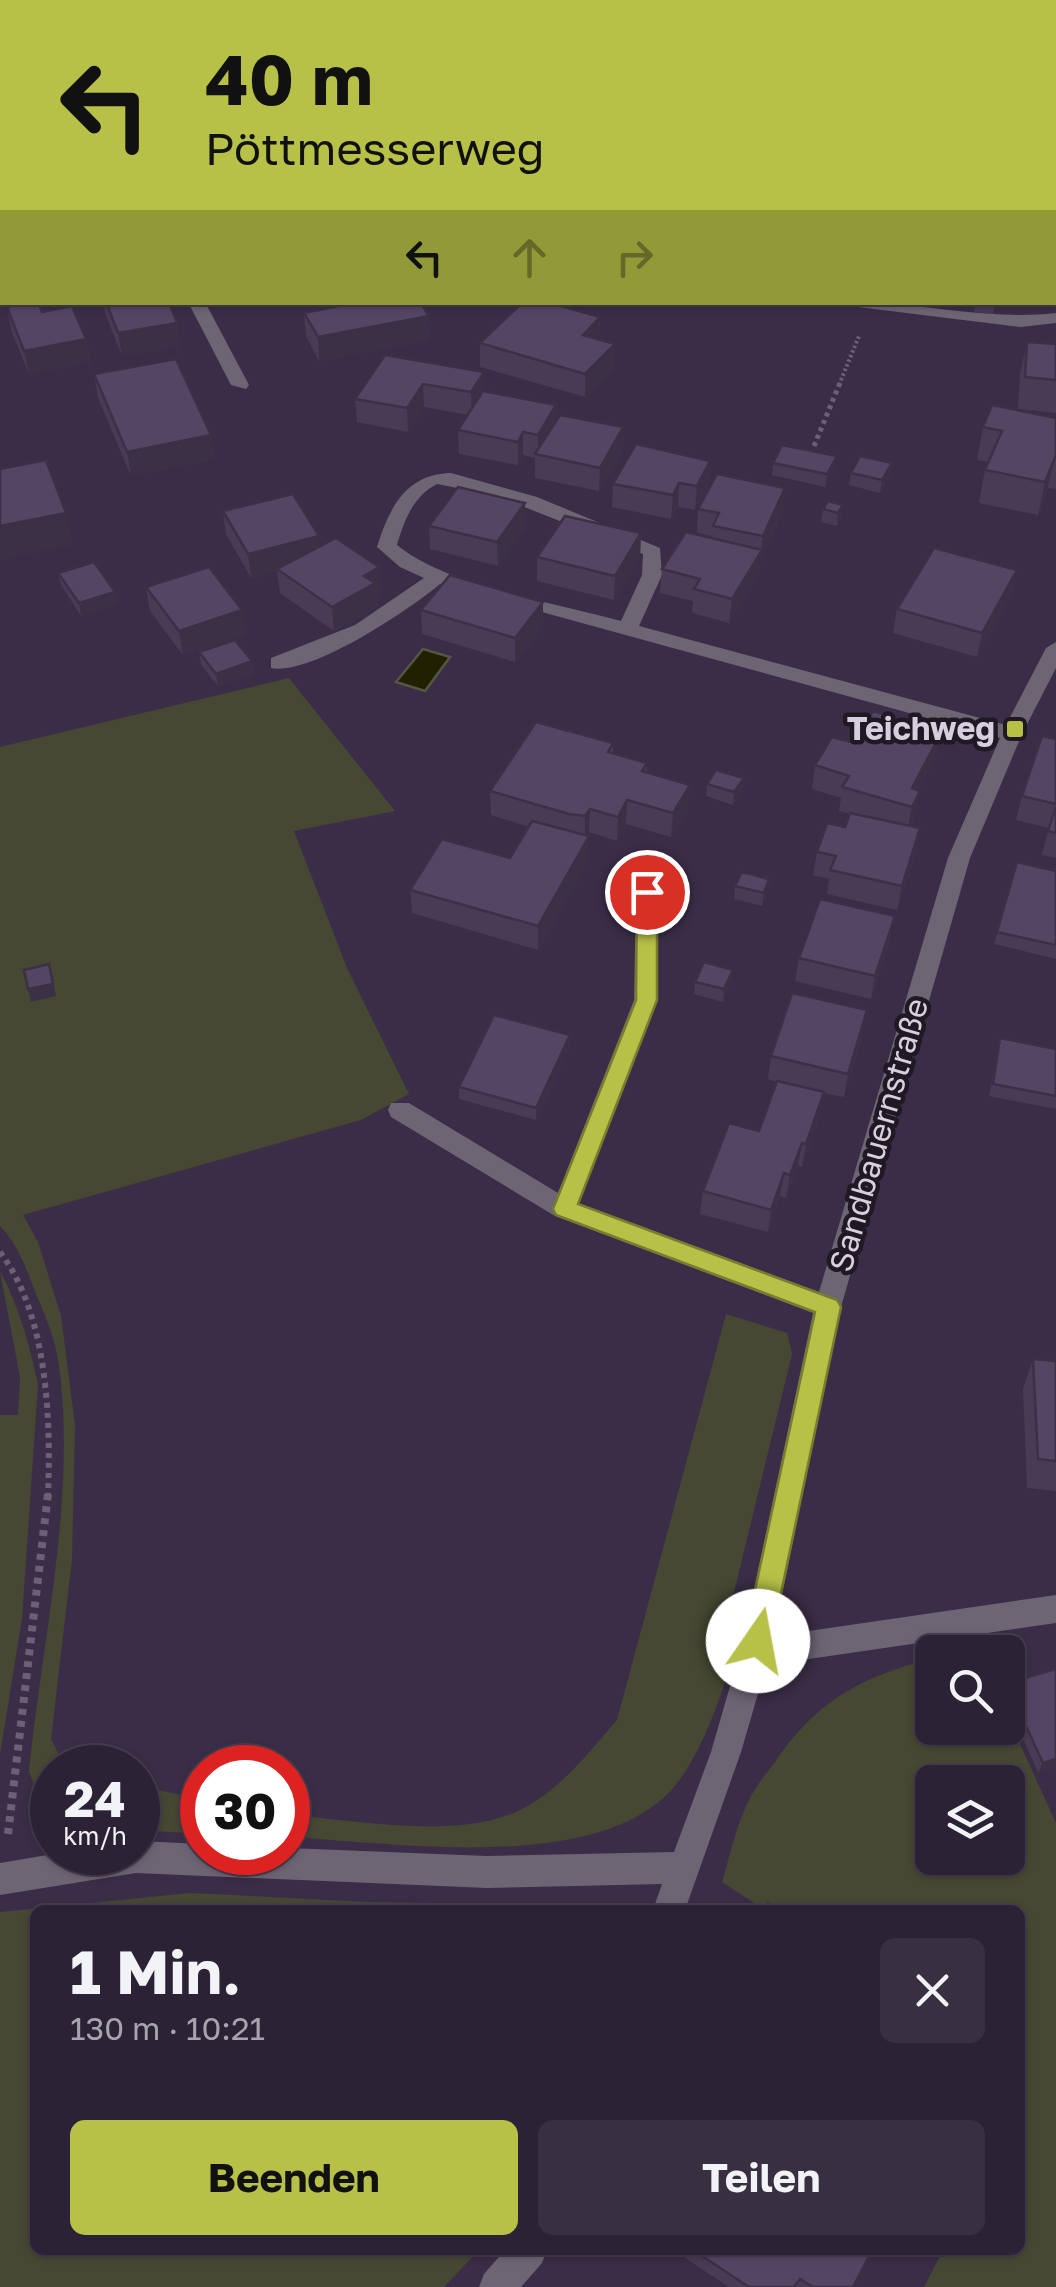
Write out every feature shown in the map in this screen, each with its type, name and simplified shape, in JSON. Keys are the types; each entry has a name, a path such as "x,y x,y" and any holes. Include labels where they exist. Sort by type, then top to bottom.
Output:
{"street":[{"path":"198,305 240,386"},
{"path":"874,305 1020,322 1056,317"},
{"path":"629,626 652,575 653,552 629,538 470,482 436,478 418,487 394,520 387,547 407,564 437,577 629,626 1012,734"},
{"path":"278,663 323,650 404,604 437,577"},
{"name":"Sandbauernstraße","path":"670,1905 726,1752 758,1641 828,1307 959,858 1012,734 1056,648"},
{"path":"564,1209 646,1000 647,892"},
{"path":"400,1110 564,1209 828,1307"},
{"path":"758,1641 802,1646 1056,1608"},
{"path":"2,1878 136,1857 487,1872 684,1868"},
{"path":"496,2287 525,2255"}],"path":[{"path":"814,446 865,305"},
{"path":"0,1252 32,1318 46,1378 48,1452 38,1606 18,1734 2,1878"}],"shaded area":[{"path":"423,649 450,657 425,691 396,682"},
{"path":"289,678 395,811 294,831 347,968 409,1094 361,1120 23,1215 38,1242 61,1316 75,1425 72,1559 51,1739 54,1745 32,1745 61,1512 63,1409 51,1331 20,1254 0,1226 0,747"},
{"path":"0,1271 23,1326 38,1385 22,1619 0,1754 0,1415 18,1415 20,1377"},
{"path":"726,1314 787,1333 792,1354 726,1625 742,1629 709,1725 681,1778 649,1809 605,1830 554,1842 440,1847 310,1838 310,1817 407,1826 497,1819 522,1809 549,1791 617,1720"},
{"path":"915,1664 915,1745 1020,1745 1056,1823 1056,2287 924,2287 940,2255 1025,2255 1025,1905 757,1905 722,1882 737,1830 761,1781 808,1722 862,1683"},
{"path":"160,1790 180,1795 180,1833 160,1831"},
{"path":"190,1893 512,1905 70,1905"},
{"path":"30,1909 30,2255 474,2255 444,2287 0,2287 0,1912"}],"building":[{"path":"39,305 42,312 72,306 86,339 24,351 7,307"},
{"path":"107,305 170,305 177,323 118,333"},
{"path":"343,305 422,305 429,316 318,337 304,313"},
{"path":"520,305 558,305 600,317 583,335 615,344 585,374 480,343"},
{"path":"1027,342 1056,344 1056,380 1025,377"},
{"path":"385,355 484,372 471,392 423,384 407,408 355,399"},
{"path":"176,359 211,435 127,452 94,374"},
{"path":"483,391 556,405 538,435 523,432 518,442 458,430"},
{"path":"992,405 1056,418 1056,455 1045,482 985,470 1002,431 983,427"},
{"path":"560,415 623,427 600,468 535,454"},
{"path":"636,444 710,461 697,486 679,483 673,495 613,484"},
{"path":"782,445 837,456 827,474 773,463"},
{"path":"860,456 892,463 882,480 851,473"},
{"path":"46,460 66,513 0,526 0,469"},
{"path":"717,474 785,488 763,536 713,526 719,513 698,509"},
{"path":"458,487 525,503 497,542 429,526"},
{"path":"293,494 319,536 248,554 223,511"},
{"path":"828,501 843,505 838,513 823,509"},
{"path":"565,516 641,533 615,576 537,557"},
{"path":"686,532 762,550 732,599 694,589 700,579 662,569"},
{"path":"336,538 379,567 364,576 375,583 332,607 277,569"},
{"path":"934,548 1017,570 982,633 897,609"},
{"path":"94,562 115,592 79,603 58,573"},
{"path":"209,567 242,610 179,631 146,587"},
{"path":"450,575 543,602 515,638 421,610"},
{"path":"235,640 252,661 216,674 199,652"},
{"path":"873,711 942,731 912,788 920,791 912,807 842,787 849,776 815,765 832,737 855,743"},
{"path":"536,722 613,743 608,752 647,763 642,771 690,785 673,813 627,800 618,817 590,809 585,816 569,814 490,791"},
{"path":"1042,736 1056,739 1056,804 1022,796"},
{"path":"716,770 744,778 734,792 707,784"},
{"path":"1056,807 1056,833 1048,831"},
{"path":"850,813 920,828 902,886 830,870 836,856 817,852 827,823 845,827"},
{"path":"532,821 589,836 538,926 410,890 442,839 510,858"},
{"path":"1017,862 1056,871 1056,945 997,932"},
{"path":"742,872 769,879 764,893 735,886"},
{"path":"820,899 895,916 875,976 799,958"},
{"path":"704,962 733,970 724,989 695,982"},
{"path":"49,964 53,984 28,989 24,970"},
{"path":"792,993 867,1010 848,1074 771,1056"},
{"path":"494,1015 570,1035 536,1108 459,1087"},
{"path":"1000,1038 1056,1049 1056,1096 993,1084"},
{"path":"777,1081 824,1092 806,1144 802,1143 790,1175 784,1173 771,1210 703,1191 729,1123 759,1131"},
{"path":"1033,1359 1056,1361 1056,1461 1038,1459"},
{"path":"1056,1669 1056,1759 1043,1763 1025,1724 1025,1678"},
{"path":"701,2255 869,2255 853,2287 813,2287 800,2279 794,2287 749,2287"}],"place":[{"name":"Teichweg","path":"1015,729"}],"route":[{"path":"647,892 646,1000 564,1209 828,1307 758,1641"}]}
